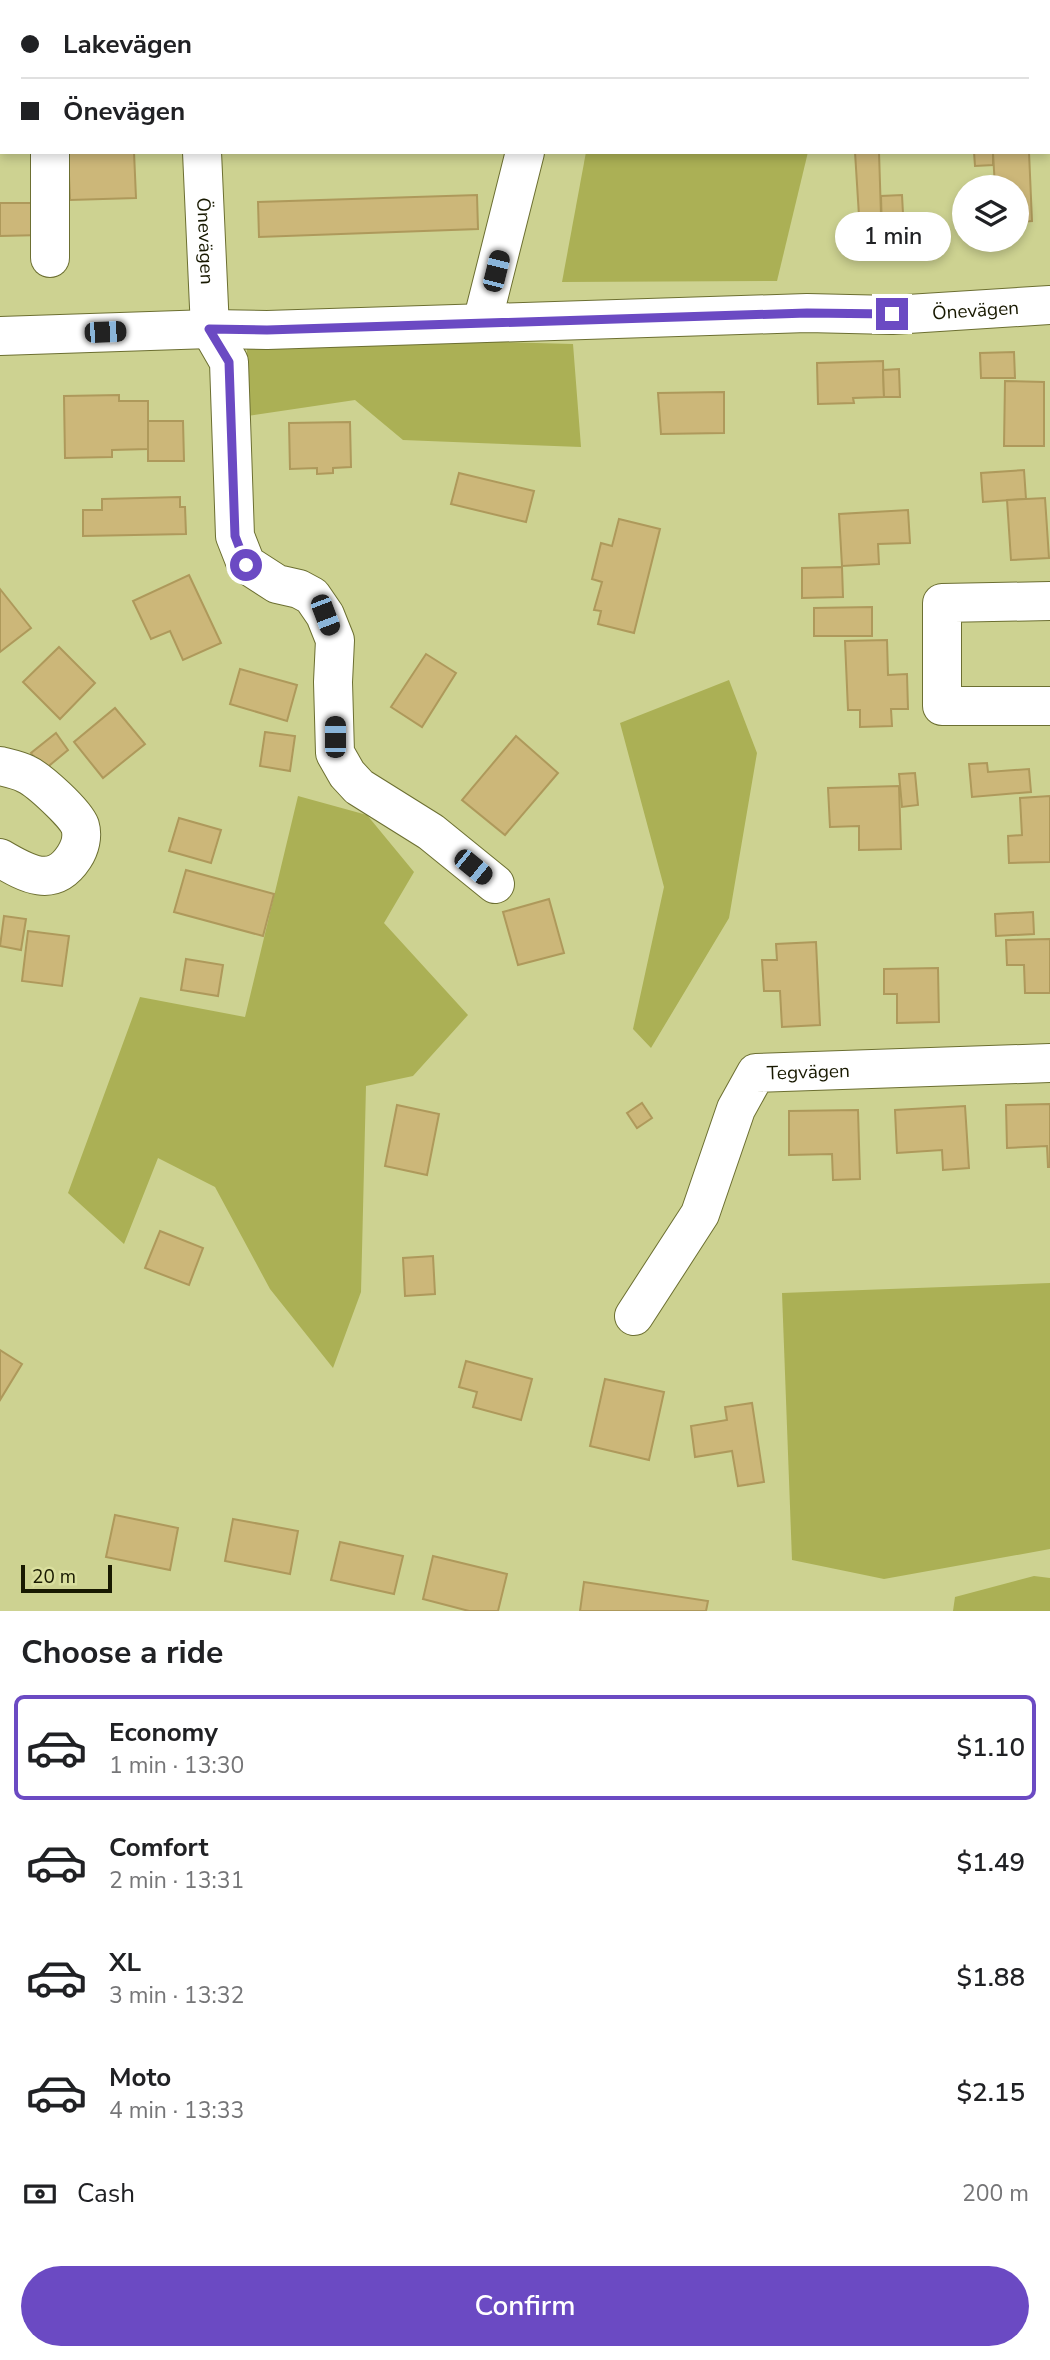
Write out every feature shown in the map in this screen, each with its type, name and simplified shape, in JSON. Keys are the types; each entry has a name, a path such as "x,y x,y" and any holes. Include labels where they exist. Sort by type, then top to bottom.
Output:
{"street":[{"path":"50,154 50,258"},
{"name":"Önevägen","path":"202,154 209,329"},
{"path":"482,323 524,154"},
{"name":"Önevägen","path":"0,336 807,313 892,314 1050,305"},
{"path":"209,329 229,362 235,536 246,565 277,584 299,589 312,596 325,615 335,640 335,753 347,774 359,787 431,832 495,884"},
{"path":"1050,601 942,603 942,706 1050,706"},
{"path":"0,766 27,774 73,813 81,828 79,849 68,867 54,876 26,873 0,858"},
{"name":"Tegvägen","path":"634,1316 700,1214 736,1109 756,1073 1050,1063"}],"green space":[{"path":"586,154 808,154 777,281 562,282"},
{"path":"432,340 573,344 581,447 403,440 355,400 247,416 247,348"},
{"path":"729,680 757,753 729,918 651,1048 633,1029 664,887 620,723"},
{"path":"298,796 367,815 414,872 384,923 468,1015 413,1076 366,1086 361,1292 333,1368 270,1289 215,1187 158,1158 124,1244 68,1193 140,997 245,1017"},
{"path":"1050,1283 1050,1549 884,1579 792,1560 782,1293"},
{"path":"1034,1576 1050,1578 1050,1611 953,1611 955,1597"}],"building":[{"path":"68,154 134,154 136,198 70,200"},
{"path":"855,154 879,154 881,215 859,216"},
{"path":"974,154 993,154 993,165 975,166"},
{"path":"993,154 1029,154 1032,221 1029,221 1029,175 994,175"},
{"path":"477,195 478,229 259,237 258,202"},
{"path":"902,195 904,232 882,234 881,196"},
{"path":"0,203 42,203 42,235 0,236"},
{"path":"1014,352 1015,378 981,378 980,353"},
{"path":"883,361 884,397 853,398 854,403 818,404 817,363"},
{"path":"899,369 900,397 884,397 883,370"},
{"path":"1005,381 1044,382 1044,446 1004,446"},
{"path":"724,392 724,433 661,434 658,393"},
{"path":"119,395 119,401 148,401 148,449 112,450 112,457 65,458 64,396"},
{"path":"148,421 183,421 184,461 148,461"},
{"path":"350,422 351,467 333,468 333,473 317,474 317,468 290,469 289,423"},
{"path":"1024,470 1026,499 983,502 981,473"},
{"path":"459,473 534,491 526,522 451,504"},
{"path":"180,497 180,507 185,507 186,534 83,536 83,510 102,510 102,499"},
{"path":"1045,498 1049,558 1011,560 1007,500"},
{"path":"908,510 910,543 878,544 879,564 842,566 839,514"},
{"path":"619,519 660,529 634,633 598,624 601,611 594,610 602,582 592,579 601,543 612,546"},
{"path":"842,567 843,597 802,598 802,568"},
{"path":"189,575 221,643 183,660 170,631 151,639 133,601"},
{"path":"0,589 31,628 0,652"},
{"path":"872,607 872,636 814,636 814,608"},
{"path":"887,640 888,675 907,674 908,709 891,709 892,726 860,727 860,710 848,710 845,641"},
{"path":"59,647 95,683 60,719 23,682"},
{"path":"426,654 456,673 422,727 391,707"},
{"path":"240,669 297,685 287,721 230,704"},
{"path":"115,708 145,744 103,778 74,742"},
{"path":"265,732 295,736 290,771 260,766"},
{"path":"56,733 68,750 44,770 31,753"},
{"path":"516,736 558,773 505,835 462,800"},
{"path":"987,763 988,772 1029,769 1031,792 972,797 969,764"},
{"path":"915,773 918,805 902,807 899,774"},
{"path":"899,786 901,849 859,850 859,826 830,827 828,788"},
{"path":"1050,796 1050,862 1009,863 1008,836 1022,835 1020,798"},
{"path":"179,818 221,830 211,863 169,851"},
{"path":"186,870 274,894 263,936 174,912"},
{"path":"549,899 564,953 518,965 503,912"},
{"path":"1033,912 1034,934 996,936 995,914"},
{"path":"4,916 26,919 21,950 0,946"},
{"path":"28,931 69,936 62,986 22,981"},
{"path":"1050,939 1050,993 1025,993 1024,965 1007,965 1006,940"},
{"path":"816,942 820,1025 782,1027 780,991 764,991 762,960 777,960 776,944"},
{"path":"186,959 223,965 218,996 181,990"},
{"path":"938,968 939,1022 897,1023 897,994 884,994 884,969"},
{"path":"642,1103 652,1118 637,1128 627,1113"},
{"path":"1050,1104 1048,1167 1047,1146 1007,1148 1006,1105"},
{"path":"397,1105 439,1114 427,1175 385,1166"},
{"path":"965,1106 969,1168 943,1170 942,1150 897,1153 895,1110"},
{"path":"858,1110 860,1179 833,1180 832,1154 789,1155 789,1111"},
{"path":"160,1231 203,1248 189,1285 145,1268"},
{"path":"433,1256 435,1294 405,1296 403,1258"},
{"path":"0,1350 22,1364 0,1400"},
{"path":"466,1361 532,1379 521,1420 473,1407 477,1392 459,1387"},
{"path":"605,1379 664,1392 649,1460 590,1446"},
{"path":"752,1403 764,1482 738,1486 732,1451 695,1457 691,1426 727,1420 725,1407"},
{"path":"115,1515 178,1528 170,1570 106,1557"},
{"path":"233,1519 298,1531 290,1574 225,1561"},
{"path":"340,1542 403,1556 394,1594 331,1580"},
{"path":"433,1556 507,1574 498,1611 469,1611 423,1599"},
{"path":"584,1582 708,1601 706,1611 580,1611"}],"route":[{"path":"246,565 235,536 229,362 209,329 267,330 807,313 892,314"}]}
